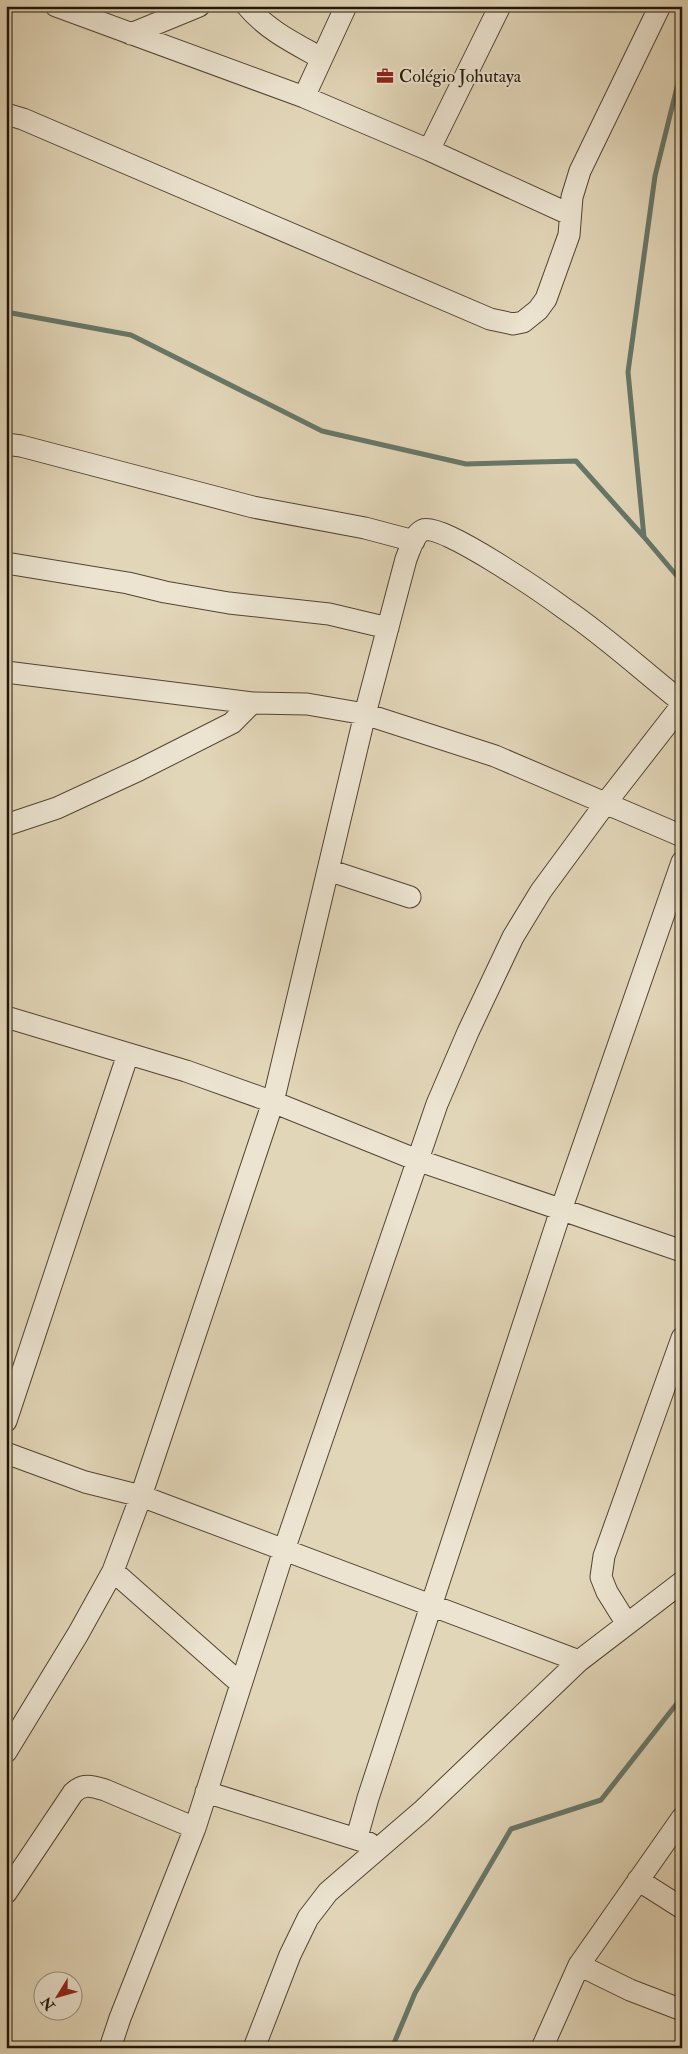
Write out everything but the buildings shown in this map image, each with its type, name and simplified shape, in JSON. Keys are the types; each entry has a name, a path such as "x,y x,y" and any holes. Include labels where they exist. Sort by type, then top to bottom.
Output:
{"street":[{"path":"56,6 304,97 429,150 569,214"},
{"path":"131,34 199,6"},
{"path":"247,6 266,26 321,58"},
{"path":"304,97 346,6"},
{"path":"429,150 500,6"},
{"path":"6,114 23,119 490,319 513,324 523,322 538,310 546,299 569,235 569,214 580,171 660,6"},
{"path":"6,444 21,446 253,507 365,528 414,541"},
{"path":"6,1752 78,1634 113,1571 141,1496 272,1102 365,714 406,559 414,541 422,530 431,529 448,535 474,549 566,609 682,704 542,890 513,937 468,1032 437,1104 284,1550 195,1828 110,2048"},
{"path":"6,563 128,582 165,592 229,603 329,614 388,628"},
{"path":"6,672 252,702 308,704 365,714 495,756 682,836"},
{"path":"6,825 57,808 139,770 232,723 252,702"},
{"path":"356,1838 560,1210 682,862"},
{"path":"328,870 410,897"},
{"path":"6,1017 186,1071 272,1102 417,1160 682,1251"},
{"path":"6,1421 128,1054"},
{"path":"627,1624 607,1592 601,1577 604,1556 682,1338"},
{"path":"6,1453 85,1482 141,1496 432,1604 579,1661"},
{"path":"113,1571 241,1684"},
{"path":"254,2048 290,1955 308,1918 328,1892 422,1811 579,1661 682,1582"},
{"path":"6,1893 73,1793 80,1787 91,1786 105,1790 195,1828"},
{"path":"206,1792 356,1838 378,1847"},
{"path":"542,2048 579,1965 682,1818"},
{"path":"638,1880 682,1908"},
{"path":"579,1965 630,1990 682,2010"}],"waterway":[{"path":"682,67 655,176 628,372 644,537 682,582"},
{"path":"6,312 131,335 322,431 466,464 576,461 644,537"},
{"path":"392,2048 415,1993 511,1829 601,1800 682,1697"}],"place":[{"name":"Colégio Johutaya","path":"385,76"}]}
